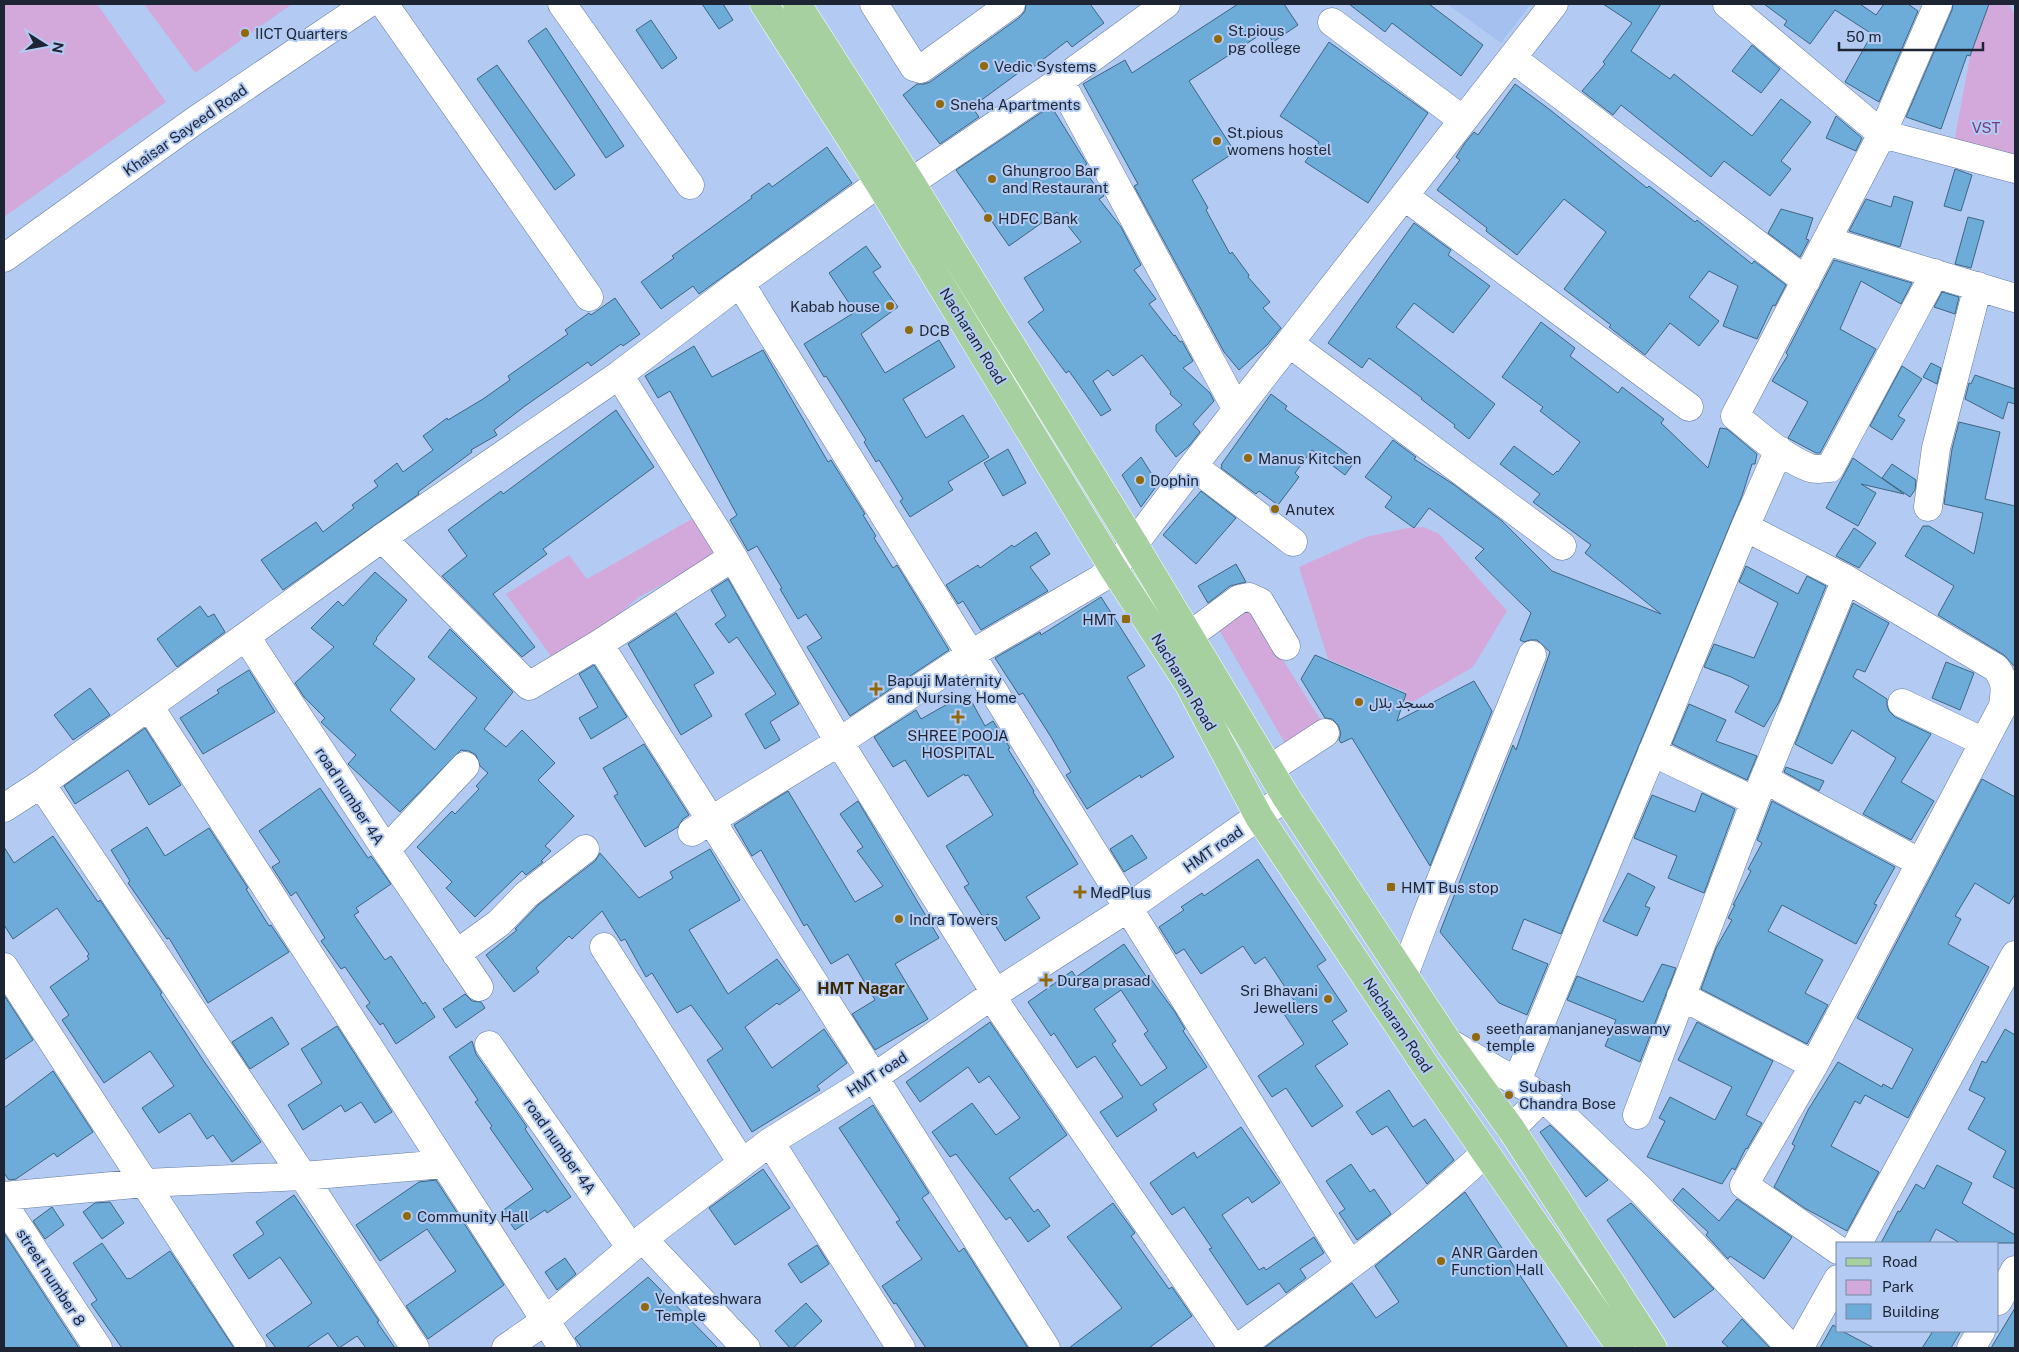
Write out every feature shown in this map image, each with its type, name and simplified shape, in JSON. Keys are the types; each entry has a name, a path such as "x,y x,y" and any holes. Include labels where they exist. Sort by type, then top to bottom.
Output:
{"main road":[{"name":"Nacharam Road","path":"764,4 879,183 1114,568 1188,683 1259,817 1485,1153 1621,1348"},
{"name":"Nacharam Road","path":"797,4 1134,544 1286,797 1448,1042 1511,1129 1653,1348"}],"street":[{"name":"Khaisar Sayeed Road","path":"4,258 193,122 367,4"},
{"path":"384,4 589,297"},
{"path":"562,4 690,185"},
{"path":"874,4 914,67 922,69 1011,4"},
{"path":"910,183 1060,81 1166,4"},
{"path":"702,826 839,742 971,654 1100,579 1114,568 1554,4"},
{"path":"1727,4 1882,134 2015,169"},
{"path":"1936,273 1830,468 1818,470 1810,468 1778,450 1735,416 1882,134 1938,4"},
{"path":"1332,22 1463,120"},
{"path":"1512,58 1806,281"},
{"path":"1060,81 1237,410"},
{"path":"4,808 41,784 382,538 619,375 740,283 879,183"},
{"path":"1404,196 1689,407"},
{"path":"1826,241 2015,298"},
{"path":"740,283 1350,1265"},
{"path":"1928,507 1936,448 1978,286"},
{"path":"1289,344 1562,546"},
{"path":"619,375 733,558 839,742 994,995 1233,1348"},
{"path":"1517,1081 1778,450"},
{"path":"1193,466 1293,542"},
{"path":"1745,527 1846,579 1996,668 2004,679 2003,706 1814,1065 1744,1185 1836,1249"},
{"path":"382,538 529,686 599,644 733,558"},
{"path":"1637,1115 1759,790 1846,579"},
{"path":"1189,636 1239,599 1249,597 1260,602 1286,646"},
{"name":"road number 4A","path":"246,637 479,987"},
{"path":"599,644 702,826 873,1078 1046,1348"},
{"path":"1404,975 1532,655"},
{"path":"1902,703 1984,742"},
{"path":"149,706 563,1348"},
{"path":"1270,769 1325,733"},
{"path":"1652,752 1759,790 1920,862"},
{"path":"386,850 465,766"},
{"path":"41,784 415,1348"},
{"name":"HMT road","path":"506,1348 544,1321 637,1243 770,1142 873,1078 994,995 1128,908 1286,797"},
{"path":"456,954 499,922 526,895 585,849"},
{"path":"604,947 742,1162"},
{"path":"4,967 252,1348"},
{"path":"1859,1242 2012,970"},
{"path":"1681,996 1814,1065"},
{"path":"1448,1042 1543,1097 1641,1190 1791,1348"},
{"name":"road number 4A","path":"489,1045 637,1243 746,1348"},
{"path":"1511,1129 1543,1097"},
{"path":"770,1142 901,1348"},
{"path":"1238,1348 1350,1265 1448,1186 1485,1153"},
{"path":"4,1196 145,1183 302,1176 444,1164"},
{"name":"street number 8","path":"4,1205 98,1348"},
{"path":"1999,1299 2015,1270"},
{"path":"1799,1348 1836,1283"},
{"path":"1971,1348 1980,1332"}],"shaded area":[{"path":"1447,4 1531,4 1501,43"}],"green space":[{"path":"4,4 97,4 166,102 4,217"},
{"path":"144,4 292,4 195,73"},
{"name":"VST","path":"1980,4 2009,4 2015,16 2015,165 1952,153"},
{"path":"697,516 716,556 639,597 558,666 506,594 569,555 587,579"},
{"path":"1424,527 1439,534 1507,611 1473,667 1402,708 1406,692 1328,659 1299,567 1366,537 1408,528"},
{"path":"1248,604 1320,719 1286,745 1218,628"}],"building":[{"path":"702,4 723,4 733,20 719,29"},
{"path":"1026,4 1090,4 1104,23 1072,47 1067,41 1028,71 1025,68 972,107 979,117 940,144 903,95 917,84 930,82 1020,17 1025,11"},
{"path":"1238,4 1284,4 1298,25 1273,42 1266,31 1189,81 1235,152 1192,180 1230,254 1232,252 1249,275 1248,277 1270,302 1263,308 1281,328 1267,345 1239,370 1224,352 1134,186 1138,184 1083,84 1125,60 1132,73"},
{"path":"1349,4 1429,4 1483,45 1461,76 1392,23 1385,32"},
{"path":"1603,4 1661,4 1631,51 1670,79 1674,74 1752,136 1781,99 1811,122 1781,161 1791,169 1770,196 1724,161 1711,177 1621,105 1613,115 1582,91 1605,64 1603,62 1632,23"},
{"path":"1764,4 1860,4 1876,15 1884,4 1908,4 1918,11 1879,102 1845,82 1872,34 1835,10 1810,44 1784,25 1787,21"},
{"path":"1953,4 1989,4 1970,56 1967,55 1941,129 1906,117"},
{"path":"651,20 677,58 662,69 636,30"},
{"path":"546,28 624,146 606,158 528,41"},
{"path":"1329,42 1428,113 1368,203 1305,162 1319,142 1280,116"},
{"path":"1752,45 1780,69 1761,93 1732,71"},
{"path":"497,65 575,175 555,190 477,79"},
{"path":"1515,84 1647,188 1649,186 1695,222 1697,220 1752,264 1754,261 1786,285 1775,306 1773,305 1757,339 1723,326 1738,286 1709,271 1689,297 1719,321 1699,346 1670,323 1645,355 1609,327 1611,325 1564,289 1606,232 1564,199 1517,255 1486,231 1487,228 1437,190 1460,160 1456,157 1465,143 1474,132 1478,135"},
{"path":"1051,106 1087,164 1082,168 1104,196 1099,199 1121,227 1141,265 1134,270 1156,299 1149,304 1174,336 1180,342 1182,341 1193,361 1183,368 1210,393 1214,401 1193,424 1200,432 1189,446 1176,457 1156,431 1156,425 1182,405 1170,394 1171,392 1142,355 1113,376 1108,370 1093,381 1111,410 1101,416 1069,371 1066,373 1028,322 1044,310 1024,278 1081,242 1057,212 1009,246 956,170"},
{"path":"1836,116 1862,138 1856,151 1826,138"},
{"path":"827,147 852,183 699,294 693,286 661,309 641,282 674,258 672,256 752,198 751,196 769,183 772,187"},
{"path":"1955,169 1972,175 1961,211 1944,206"},
{"path":"1894,196 1913,202 1900,247 1849,231 1866,199 1891,207"},
{"path":"1781,209 1813,218 1806,239 1809,240 1800,257 1768,233"},
{"path":"1968,217 1984,221 1971,268 1955,264"},
{"path":"1414,223 1451,250 1448,255 1490,286 1453,333 1414,303 1396,327 1495,404 1469,439 1422,398 1369,358 1362,368 1328,343"},
{"path":"866,246 881,267 873,272 898,307 861,334 885,373 939,340 955,367 903,399 926,438 963,415 989,457 948,482 953,490 910,517 900,501 903,499 879,460 876,462 864,442 866,440 804,344 855,312 829,273"},
{"path":"1834,260 1912,283 1901,304 1861,281 1840,329 1876,349 1820,453 1816,453 1788,438 1808,402 1772,381 1788,355 1786,353"},
{"path":"1942,292 1959,297 1955,314 1934,307"},
{"path":"615,298 640,334 623,346 621,344 591,366 588,362 525,406 494,430 497,435 471,450 472,452 418,492 419,494 283,590 261,560 316,522 323,532 354,508 352,505 378,486 374,481 397,463 403,472 433,450 423,436 447,418 448,420 483,399 510,380 508,376 568,334 565,330"},
{"path":"1541,322 1575,348 1570,356 1618,393 1622,387 1664,419 1661,423 1708,468 1720,428 1727,429 1757,454 1742,496 1561,934 1524,919 1512,949 1548,964 1527,1015 1499,1003 1440,932 1513,745 1516,750 1550,652 1537,640 1524,642 1520,640 1531,613 1475,558 1484,549 1429,508 1414,528 1385,507 1392,497 1365,477 1393,440 1416,457 1414,459 1453,484 1502,521 1552,571 1661,614 1585,553 1591,545 1533,502 1540,494 1500,464 1514,446 1553,475 1558,472 1580,442 1540,411 1543,407 1502,377"},
{"path":"694,346 712,377 763,350 828,462 831,460 865,514 863,515 876,536 874,538 893,568 897,565 949,650 850,716 807,647 822,638 806,614 798,619 757,546 748,551 730,520 737,515 670,391 658,398 645,376"},
{"path":"1931,363 1941,368 1937,384 1923,377"},
{"path":"1902,366 1922,379 1898,416 1905,420 1892,440 1870,426"},
{"path":"1975,375 2015,389 2015,404 2008,402 2003,419 1965,399 1969,383 1971,384"},
{"path":"1271,394 1287,406 1285,409 1356,460 1345,475 1312,450 1295,473 1299,477 1278,505 1259,491 1256,494 1221,468 1221,465"},
{"path":"616,410 654,467 543,549 547,554 493,594 535,647 522,657 442,576 467,556 448,530 501,491 503,494"},
{"path":"1959,422 2000,432 1985,499 2015,506 2015,667 2004,655 1938,615 1954,586 1905,556 1923,526 1929,526 1974,554 1983,513 1944,504 1952,449"},
{"path":"1008,449 1026,483 1003,496 984,463"},
{"name":"Dophin","path":"1141,457 1158,484 1141,507 1122,475"},
{"path":"1853,458 1904,494 1861,484 1876,493 1858,526 1826,508"},
{"path":"1892,464 1916,480 1915,490 1910,497 1882,478"},
{"path":"1201,491 1236,518 1196,564 1163,535"},
{"path":"1854,528 1876,543 1859,568 1836,556"},
{"path":"1036,532 1050,554 1030,567 1048,591 981,630 963,601 958,604 946,585 978,565 980,568 1012,545 1014,547"},
{"path":"1236,564 1246,582 1230,586 1208,603 1198,586"},
{"path":"1746,566 1798,594 1807,576 1826,586 1779,702 1764,727 1735,712 1749,686 1704,667 1714,644 1754,658 1778,603 1739,582"},
{"path":"375,572 407,600 373,644 415,679 390,710 435,750 477,698 428,657 450,629 513,692 484,729 506,747 522,730 555,763 538,780 574,816 545,846 551,851 541,861 543,862 526,875 522,871 475,917 446,888 452,882 417,847 452,811 455,814 479,789 476,786 488,773 480,766 476,755 469,751 461,750 400,812 348,764 356,755 321,722 325,718 304,697 295,683 334,647 311,628 338,601 343,606"},
{"path":"728,579 799,704 770,722 780,740 765,749 745,714 776,694 737,637 729,643 715,624 726,616 711,590"},
{"path":"1101,597 1145,666 1127,677 1174,757 1141,778 1140,775 1087,809 1066,775 1071,772 1051,737 1023,693 1019,695 995,658 1040,632 1041,635"},
{"path":"1853,603 1889,623 1865,672 1857,669 1853,677 1887,699 1889,711 1895,717 1931,734 1901,782 1934,801 1911,840 1863,814 1896,758 1852,730 1832,764 1795,744"},
{"path":"200,606 208,617 214,614 225,632 177,667 157,639"},
{"path":"676,613 714,673 694,685 712,716 681,735 628,644"},
{"path":"1315,655 1406,694 1397,721 1474,681 1492,711 1430,866 1352,738 1341,743 1339,740 1341,733 1338,725 1332,719 1325,718 1301,679"},
{"path":"1946,662 1974,673 1960,710 1932,698"},
{"path":"594,665 627,717 591,739 579,718 598,707 579,674"},
{"path":"249,670 275,712 203,754 180,718 219,693 217,690"},
{"path":"90,688 110,715 73,740 54,715"},
{"path":"967,693 985,726 993,721 1010,748 1008,749 1033,792 1078,864 1026,897 1040,918 1005,941 988,914 983,917 964,887 969,884 946,846 993,815 968,775 965,776 964,774 928,797 905,760 893,767 874,737 916,710 921,719"},
{"path":"1689,704 1726,720 1716,741 1757,756 1747,780 1672,744"},
{"path":"145,728 181,785 149,805 128,770 75,804 64,786"},
{"path":"644,744 689,815 683,819 678,827 645,847 614,796 618,794 603,768"},
{"path":"1786,767 1824,781 1819,791 1784,772"},
{"path":"1982,779 2015,797 2015,894 2009,904 1975,883 1955,916 1961,919 1948,944 1989,967 1908,1118 1865,1095 1860,1104 1855,1101 1831,1146 1879,1172 1847,1231 1806,1209 1774,1187 1795,1146 1792,1144 1808,1110 1838,1062 1882,1087 1883,1084 1892,1089 1913,1049 1857,1018"},
{"path":"320,788 368,858 371,856 391,884 356,908 359,912 354,915 385,960 391,956 423,1004 425,1002 435,1017 396,1044 383,1023 380,1025 366,1006 370,1003 345,967 341,969 321,941 325,938 296,892 291,896 272,867 280,862 259,831"},
{"path":"788,791 855,902 883,886 857,851 863,847 840,814 858,801 939,938 895,964 928,1019 875,1050 852,1014 875,1000 848,954 831,964 807,924 804,926 761,850 752,856 734,825"},
{"path":"1702,793 1735,809 1704,893 1668,878 1677,856 1634,838 1652,795 1695,812"},
{"path":"1772,801 1895,867 1874,904 1877,905 1856,944 1782,905 1768,931 1823,960 1805,993 1828,1005 1807,1044 1701,989 1716,948 1732,920 1728,918 1751,871 1748,869 1762,843 1757,840"},
{"path":"147,827 165,856 209,828 248,888 246,889 269,926 271,925 289,952 208,1003 169,938 167,939 128,883 130,881 111,850"},
{"path":"1132,835 1147,858 1124,872 1110,849"},
{"path":"53,836 98,902 100,900 162,993 160,994 203,1060 261,1142 232,1162 213,1135 207,1139 190,1113 159,1133 142,1108 174,1086 150,1051 104,1083 62,1020 69,1015 50,987 89,959 87,956 89,954 57,908 13,939 4,925 4,847 14,863"},
{"path":"710,849 740,900 689,930 728,994 777,959 800,990 779,1005 777,1003 745,1027 772,1068 824,1029 847,1063 817,1086 820,1090 752,1132 707,1060 723,1049 691,1005 677,1013 652,973 646,977 625,939 621,941 602,911 572,939 569,936 536,968 539,972 514,992 486,955 517,930 515,929 538,905 595,861 600,853 639,898 673,878 670,872"},
{"path":"1258,859 1326,960 1317,966 1347,1011 1332,1021 1348,1044 1315,1066 1343,1106 1312,1127 1286,1088 1272,1097 1258,1076 1304,1044 1282,1011 1295,1002 1265,957 1255,964 1243,946 1201,974 1184,949 1176,954 1159,927 1184,910 1181,907 1202,893 1204,896"},
{"path":"1628,873 1655,887 1645,906 1650,908 1637,936 1603,921"},
{"path":"1124,944 1148,979 1150,978 1175,1012 1185,1029 1183,1031 1207,1067 1153,1104 1157,1110 1117,1137 1100,1112 1123,1097 1095,1056 1077,1068 1054,1033 1051,1036 1028,1002 1072,971 1076,977","holes":["1121,990 1148,1031 1144,1034 1167,1068 1141,1086 1112,1044 1116,1041 1094,1009"]},
{"path":"1662,964 1676,968 1640,1062 1605,1046 1616,1020 1567,1000 1577,976 1643,1002"},
{"path":"465,994 472,1001 481,1002 485,1008 456,1028 443,1009"},
{"path":"4,995 33,1040 4,1060"},
{"path":"272,1017 289,1044 250,1069 232,1042"},
{"path":"990,1022 1067,1135 1009,1178 1034,1212 1038,1209 1050,1226 1028,1242 1010,1217 1006,1220 956,1154 950,1157 932,1132 972,1103 996,1135 1020,1118 989,1076 979,1083 968,1067 920,1102 906,1082"},
{"path":"1697,1022 1773,1061 1746,1115 1762,1123 1735,1170 1732,1168 1722,1184 1647,1157 1665,1121 1659,1118 1670,1097 1715,1120 1732,1087 1678,1060"},
{"path":"337,1026 392,1112 375,1123 361,1102 345,1112 341,1105 303,1130 288,1105 322,1083 301,1049"},
{"path":"2005,1029 2015,1035 2015,1189 1993,1177 2006,1151 1968,1129 1985,1098 1969,1090 1982,1061 1986,1063"},
{"path":"472,1041 476,1054 527,1127 525,1129 571,1197 547,1213 545,1210 515,1230 502,1211 533,1189 490,1128 492,1126 475,1102 478,1100 449,1057"},
{"path":"53,1071 93,1132 57,1157 54,1153 16,1179 9,1180 4,1173 4,1108"},
{"path":"1389,1090 1413,1127 1425,1119 1454,1160 1427,1184 1387,1126 1372,1135 1356,1112"},
{"path":"873,1105 929,1193 922,1198 959,1252 964,1248 1028,1348 926,1348 896,1303 894,1304 882,1286 922,1259 896,1222 900,1220 839,1128"},
{"path":"1550,1125 1608,1180 1586,1197 1540,1132"},
{"path":"1241,1127 1280,1183 1252,1203 1248,1197 1222,1215 1259,1270 1264,1267 1266,1270 1314,1237 1324,1253 1300,1269 1306,1278 1286,1293 1279,1283 1247,1305 1209,1249 1212,1248 1184,1207 1172,1215 1150,1183 1194,1152 1197,1158"},
{"path":"1351,1164 1370,1192 1374,1189 1391,1214 1357,1240 1339,1213 1345,1209 1326,1181"},
{"path":"1937,1165 1972,1183 1962,1203 2015,1235 2015,1243 1958,1242 1936,1229 1930,1242 1882,1242 1898,1211 1900,1212 1916,1184 1924,1189"},
{"path":"763,1169 790,1208 735,1245 709,1208"},
{"path":"436,1180 504,1285 428,1339 406,1306 456,1271 427,1229 380,1261 356,1225 419,1182"},
{"path":"1683,1188 1719,1221 1737,1199 1792,1237 1764,1279 1730,1256 1728,1259 1706,1235 1708,1232 1673,1200"},
{"name":"ANR Garden Function Hall","path":"1465,1192 1568,1348 1264,1348 1352,1283 1376,1318 1399,1302 1375,1266"},
{"path":"294,1195 379,1321 377,1322 395,1348 366,1348 357,1336 339,1348 328,1333 306,1348 276,1348 266,1335 312,1303 280,1257 249,1279 233,1255 264,1234 256,1222"},
{"path":"110,1202 124,1223 102,1239 83,1212 95,1203"},
{"path":"1113,1203 1135,1233 1131,1236 1169,1289 1172,1287 1192,1316 1149,1348 1069,1348 1122,1308 1067,1237"},
{"path":"1631,1203 1714,1289 1674,1318 1607,1220"},
{"path":"52,1207 64,1225 45,1239 33,1221"},
{"path":"4,1233 79,1348 4,1348"},
{"path":"102,1243 127,1279 130,1279 170,1251 234,1348 122,1348 91,1304 97,1300 73,1263"},
{"path":"817,1245 829,1264 801,1283 788,1264"},
{"path":"565,1258 576,1274 557,1290 545,1272"},
{"name":"Venkateshwara Temple","path":"648,1277 718,1348 582,1348 575,1338"},
{"path":"806,1303 822,1321 793,1348 790,1348 775,1331"},
{"path":"2015,1308 2015,1348 1991,1348"},
{"path":"1742,1319 1770,1348 1729,1348 1722,1342"},
{"path":"1833,1325 1836,1327 1836,1332 1844,1332 1874,1348 1820,1348"},
{"path":"1932,1332 1960,1332 1951,1348 1922,1348"}],"place":[{"name":"IICT Quarters","path":"245,33"},
{"name":"St.pious pg college","path":"1218,39"},
{"name":"Vedic Systems","path":"984,66"},
{"name":"Sneha Apartments","path":"940,104"},
{"name":"St.pious womens hostel","path":"1217,141"},
{"name":"Ghungroo Bar and Restaurant","path":"992,179"},
{"name":"HDFC Bank","path":"988,218"},
{"name":"Kabab house","path":"890,306"},
{"name":"DCB","path":"909,330"},
{"name":"Manus Kitchen","path":"1248,458"},
{"name":"Dophin","path":"1140,480"},
{"name":"Anutex","path":"1275,509"},
{"name":"HMT","path":"1126,619"},
{"name":"Bapuji Maternity and Nursing Home","path":"876,689"},
{"name":"مسجد بلال","path":"1359,702"},
{"name":"SHREE POOJA HOSPITAL","path":"958,717"},
{"name":"HMT Bus stop","path":"1391,887"},
{"name":"MedPlus","path":"1080,892"},
{"name":"Indra Towers","path":"899,919"},
{"name":"Durga prasad","path":"1046,980"},
{"name":"Sri Bhavani Jewellers","path":"1328,999"},
{"name":"seetharamanjaneyaswamy temple","path":"1476,1037"},
{"name":"Subash Chandra Bose","path":"1509,1095"},
{"name":"Community Hall","path":"407,1216"},
{"name":"ANR Garden Function Hall","path":"1441,1261"},
{"name":"Venkateshwara Temple","path":"645,1307"}],"district":[{"name":"HMT Nagar","path":"861,988"}]}
